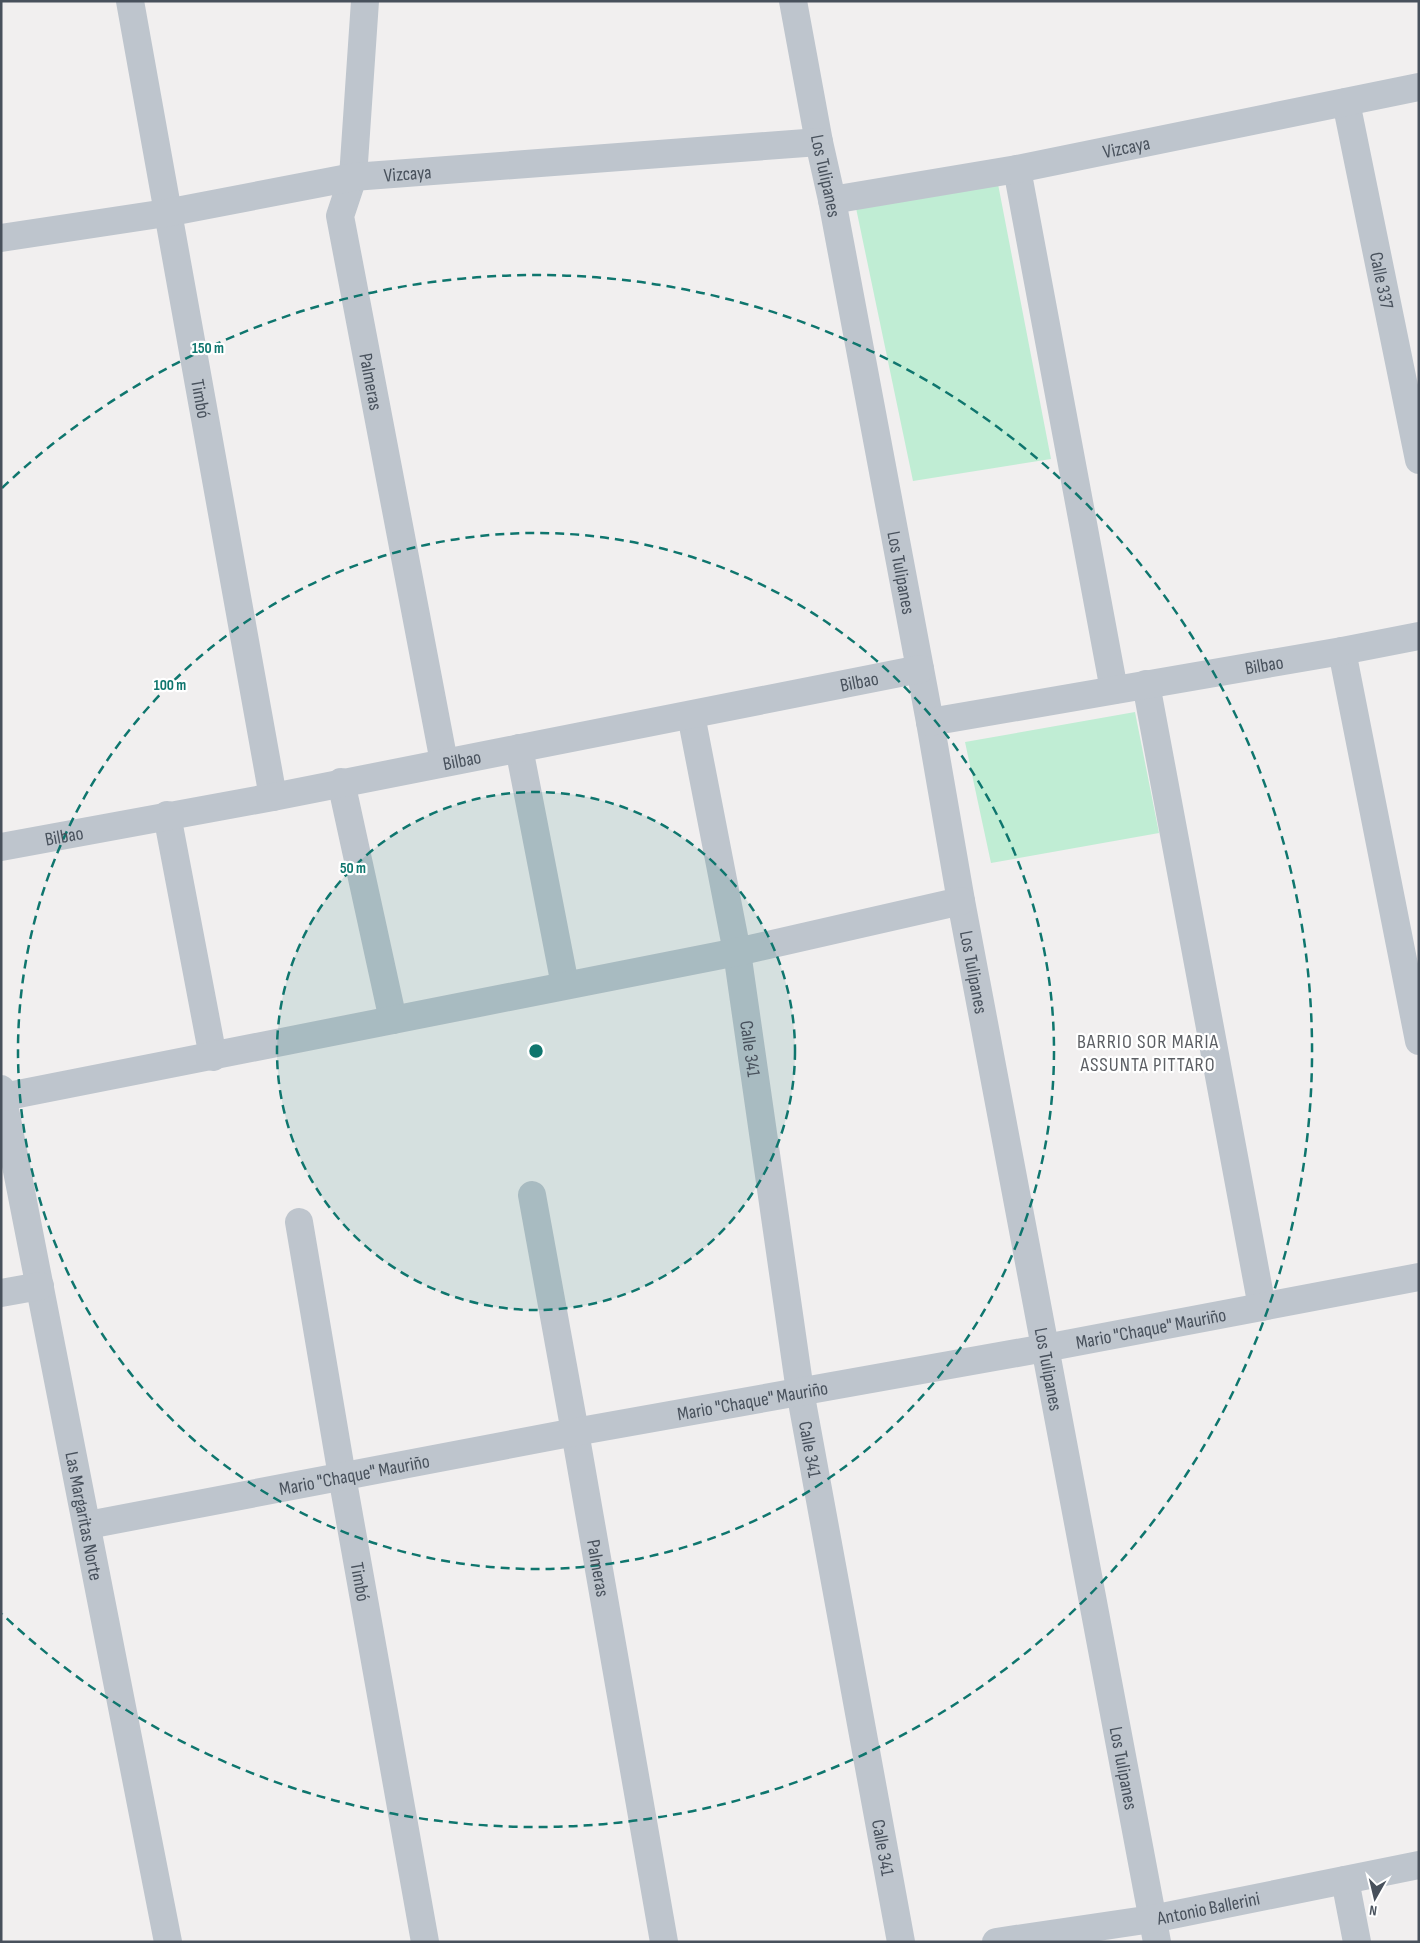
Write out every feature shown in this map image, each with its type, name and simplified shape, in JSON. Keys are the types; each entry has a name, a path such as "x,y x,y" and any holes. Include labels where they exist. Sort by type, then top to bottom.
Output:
{"street":[{"name":"Timbó","path":"130,1 166,213 273,796"},
{"name":"Palmeras","path":"365,1 353,177 340,216 444,762"},
{"name":"Los Tulipanes","path":"792,1 832,200 930,722 960,901 1155,1930"},
{"name":"Vizcaya","path":"832,200 1017,169 1419,87"},
{"name":"Calle 337","path":"1346,102 1419,460"},
{"name":"Vizcaya","path":"1,238 166,213 353,177 819,142"},
{"path":"1017,169 1114,690"},
{"name":"Bilbao","path":"930,722 1342,652 1419,636"},
{"path":"1342,652 1419,1041"},
{"name":"Bilbao","path":"1,847 273,796 920,669"},
{"path":"1146,684 1262,1308"},
{"name":"Calle 341","path":"691,715 737,952 800,1391 901,1942"},
{"path":"518,748 565,985"},
{"path":"341,782 393,1020"},
{"path":"166,815 213,1057"},
{"path":"2,1093 213,1057 737,952 960,901"},
{"name":"Las Margaritas Norte","path":"2,1093 88,1525 168,1942"},
{"name":"Palmeras","path":"532,1196 664,1942"},
{"name":"Timbó","path":"299,1222 425,1942"},
{"name":"Mario \"Chaque\" Mauriño","path":"88,1525 575,1432 1045,1348 1419,1277"},
{"path":"1,1294 40,1286"},
{"name":"Antonio Ballerini","path":"996,1942 1155,1930 1345,1880 1419,1865"},
{"path":"1345,1880 1357,1942"}],"green space":[{"path":"998,184 1051,459 913,481 856,208"},
{"path":"1135,712 1159,833 991,863 965,742"}],"district":[{"name":"BARRIO SOR MARIA ASSUNTA PITTARO","path":"1148,1052"}]}
